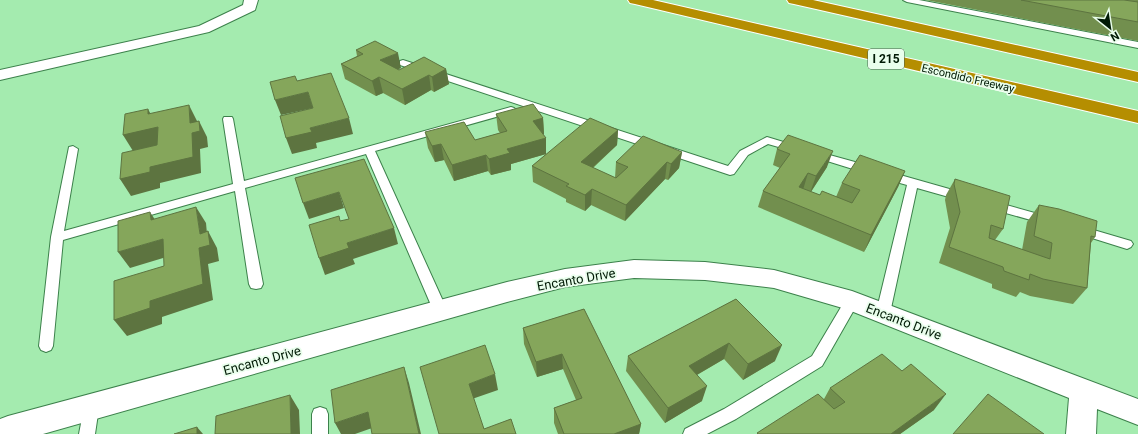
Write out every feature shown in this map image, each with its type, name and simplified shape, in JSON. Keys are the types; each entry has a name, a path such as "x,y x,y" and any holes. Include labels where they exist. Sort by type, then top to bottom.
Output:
{"highway":[{"name":"Escondido Freeway","path":"635,0 1138,117"},
{"path":"794,0 1138,77"}],"street":[{"path":"0,75 204,29 250,7 251,0"},
{"name":"Encanto Drive","path":"5,432 91,407 441,312 507,292 565,278 634,269 705,271 774,279 852,301 1138,412"},
{"path":"1081,434 1084,391"}],"lane":[{"path":"907,0 1056,30 1138,44"},
{"path":"403,63 730,172 744,153 767,140 1127,244"},
{"path":"57,237 531,105"},
{"path":"228,119 256,284"},
{"path":"46,346 57,237 73,149"},
{"path":"369,149 441,312"},
{"path":"883,313 913,182"},
{"path":"691,434 730,414 817,361 852,301"},
{"path":"87,434 91,407"},
{"path":"320,414 320,434"}],"building":[{"path":"1021,0 1124,0 1138,2 1138,22"},
{"path":"375,41 398,53 380,60 399,70 424,57 446,69 432,77 429,75 402,89 379,77 372,81 341,64 363,54 356,50"},
{"path":"331,73 349,118 310,128 312,132 286,138 280,116 313,108 308,92 275,100 270,82 295,76 297,81"},
{"path":"533,104 543,118 533,121 546,138 507,149 510,153 489,159 486,155 452,165 441,144 432,146 425,132 464,122 475,140 507,131 496,114"},
{"path":"189,105 190,123 199,121 200,131 192,133 193,157 150,167 150,172 120,179 122,153 157,145 158,127 123,135 125,114 148,109 148,114"},
{"path":"590,118 618,130 581,162 616,178 628,167 616,162 643,136 682,152 671,164 667,162 626,205 592,189 585,195 566,186 569,184 532,166"},
{"path":"788,135 833,151 816,176 808,173 799,187 820,195 822,191 852,203 860,190 842,183 860,155 905,171 871,235 763,191 790,154 777,149"},
{"path":"364,159 394,228 347,243 349,248 319,258 309,225 339,216 340,221 349,219 339,192 303,203 295,178"},
{"path":"955,179 1010,196 1003,229 991,225 989,238 1050,259 1052,243 1034,236 1039,205 1059,209 1097,221 1095,237 1091,236 1087,288 1043,279 1030,274 1029,280 1004,271 1003,267 949,247 960,212 954,184"},
{"path":"196,207 200,234 208,231 210,245 199,248 203,284 150,301 150,308 114,320 114,281 164,266 163,239 118,252 118,221 150,212 151,220"},
{"path":"736,299 782,345 748,364 729,343 689,366 707,386 668,408 628,356"},
{"path":"584,309 641,424 614,434 564,434 554,408 582,398 562,354 536,362 523,328"},
{"path":"485,345 495,374 469,384 484,429 511,419 516,434 439,434 420,367"},
{"path":"882,354 902,371 911,364 946,394 891,434 757,433 818,394 834,409 845,402 830,388"},
{"path":"404,367 419,434 372,434 368,412 335,423 331,390"},
{"path":"988,394 1044,434 953,434"},
{"path":"290,395 291,434 215,434 216,416"},
{"path":"197,427 197,434 174,434"}]}
